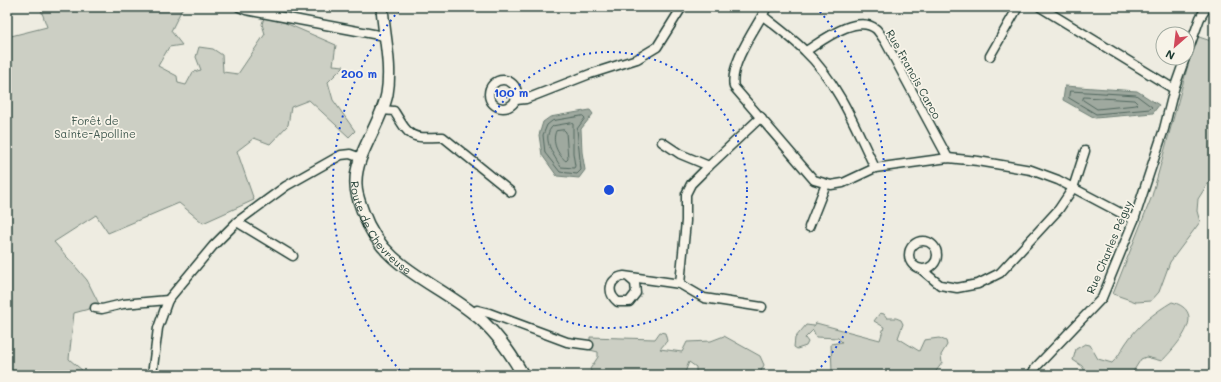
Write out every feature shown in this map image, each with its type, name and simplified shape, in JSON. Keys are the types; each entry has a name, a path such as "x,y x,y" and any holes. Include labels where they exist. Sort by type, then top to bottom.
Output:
{"street":[{"path":"239,7 246,10 384,36"},
{"name":"Route de Chevreuse","path":"382,7 384,36 389,68 387,94 382,110 361,158 356,185 358,198 368,225 382,246 404,268 474,314 502,343 523,375"},
{"path":"516,100 526,99 590,74 637,59 657,47 682,7"},
{"path":"767,7 735,68 733,81 738,93 761,117 814,180 826,184 844,183 875,168 948,158 997,163 1031,170 1058,180 1134,220"},
{"path":"990,56 1018,7"},
{"path":"1040,7 1174,89"},
{"path":"1195,32 1200,18 1207,7"},
{"path":"763,16 806,51 830,82 856,128 875,168"},
{"name":"Rue Francis Carco","path":"806,51 849,25 857,24 875,28 885,41 948,158"},
{"name":"Rue Charles Péguy","path":"1031,375 1037,366 1102,298 1134,220 1164,129 1174,89 1183,66"},
{"path":"382,110 394,111 407,133 418,138 443,137 511,192"},
{"path":"680,284 686,221 686,194 691,184 761,117"},
{"path":"662,142 680,154 709,166"},
{"path":"922,270 940,285 957,288 978,284 1000,273 1059,209 1073,188 1085,151"},
{"path":"152,375 158,328 168,300 213,246 237,222 286,186 342,155 350,154 361,158"},
{"path":"809,227 826,184"},
{"path":"237,222 294,256"},
{"path":"628,277 680,284 704,298 762,307"},
{"path":"95,308 102,309 123,304 168,300"},
{"path":"474,314 477,310 489,313 567,342 589,345"}],"green space":[{"name":"Forêt de Sainte-Apolline","path":"40,7 183,7 171,31 182,45 169,47 158,66 177,76 178,83 186,85 193,72 201,70 196,57 199,47 213,49 222,55 223,72 238,74 265,34 262,24 264,18 283,22 336,45 333,65 344,66 328,82 333,100 355,131 349,137 309,100 291,107 288,125 270,144 254,138 237,151 254,200 203,223 179,203 108,233 96,215 54,242 87,280 100,306 74,313 69,359 83,371 82,375 7,375 7,37 47,27"},
{"path":"1196,36 1214,42 1214,174 1198,199 1197,211 1200,222 1170,262 1159,292 1151,301 1136,302 1113,294 1152,196 1188,66 1195,66"},
{"path":"1172,302 1183,307 1188,313 1189,321 1186,330 1175,347 1162,361 1146,357 1141,359 1131,375 1087,375 1082,366 1073,360 1076,349 1085,344 1090,345 1098,359 1112,363 1130,337 1141,325 1159,310"},
{"path":"880,313 884,314 887,318 896,318 901,320 903,324 898,338 919,351 924,340 939,338 946,341 947,345 941,355 942,363 934,374 843,375 832,372 831,344 842,342 838,338 816,337 813,330 805,338 808,342 806,346 797,349 794,347 795,338 806,325 814,326 816,323 880,340 884,327 874,321"},
{"path":"660,332 665,333 667,341 660,349 682,352 687,342 711,341 724,336 760,356 764,365 759,375 696,375 696,367 689,362 684,375 593,375 590,369 598,357 598,352 590,350 590,337 655,339"}],"water":[{"path":"1065,86 1137,91 1159,105 1153,113 1095,118 1063,100"},
{"path":"590,110 593,114 581,129 582,152 585,170 579,178 557,176 542,155 539,135 543,122 550,117"}]}
